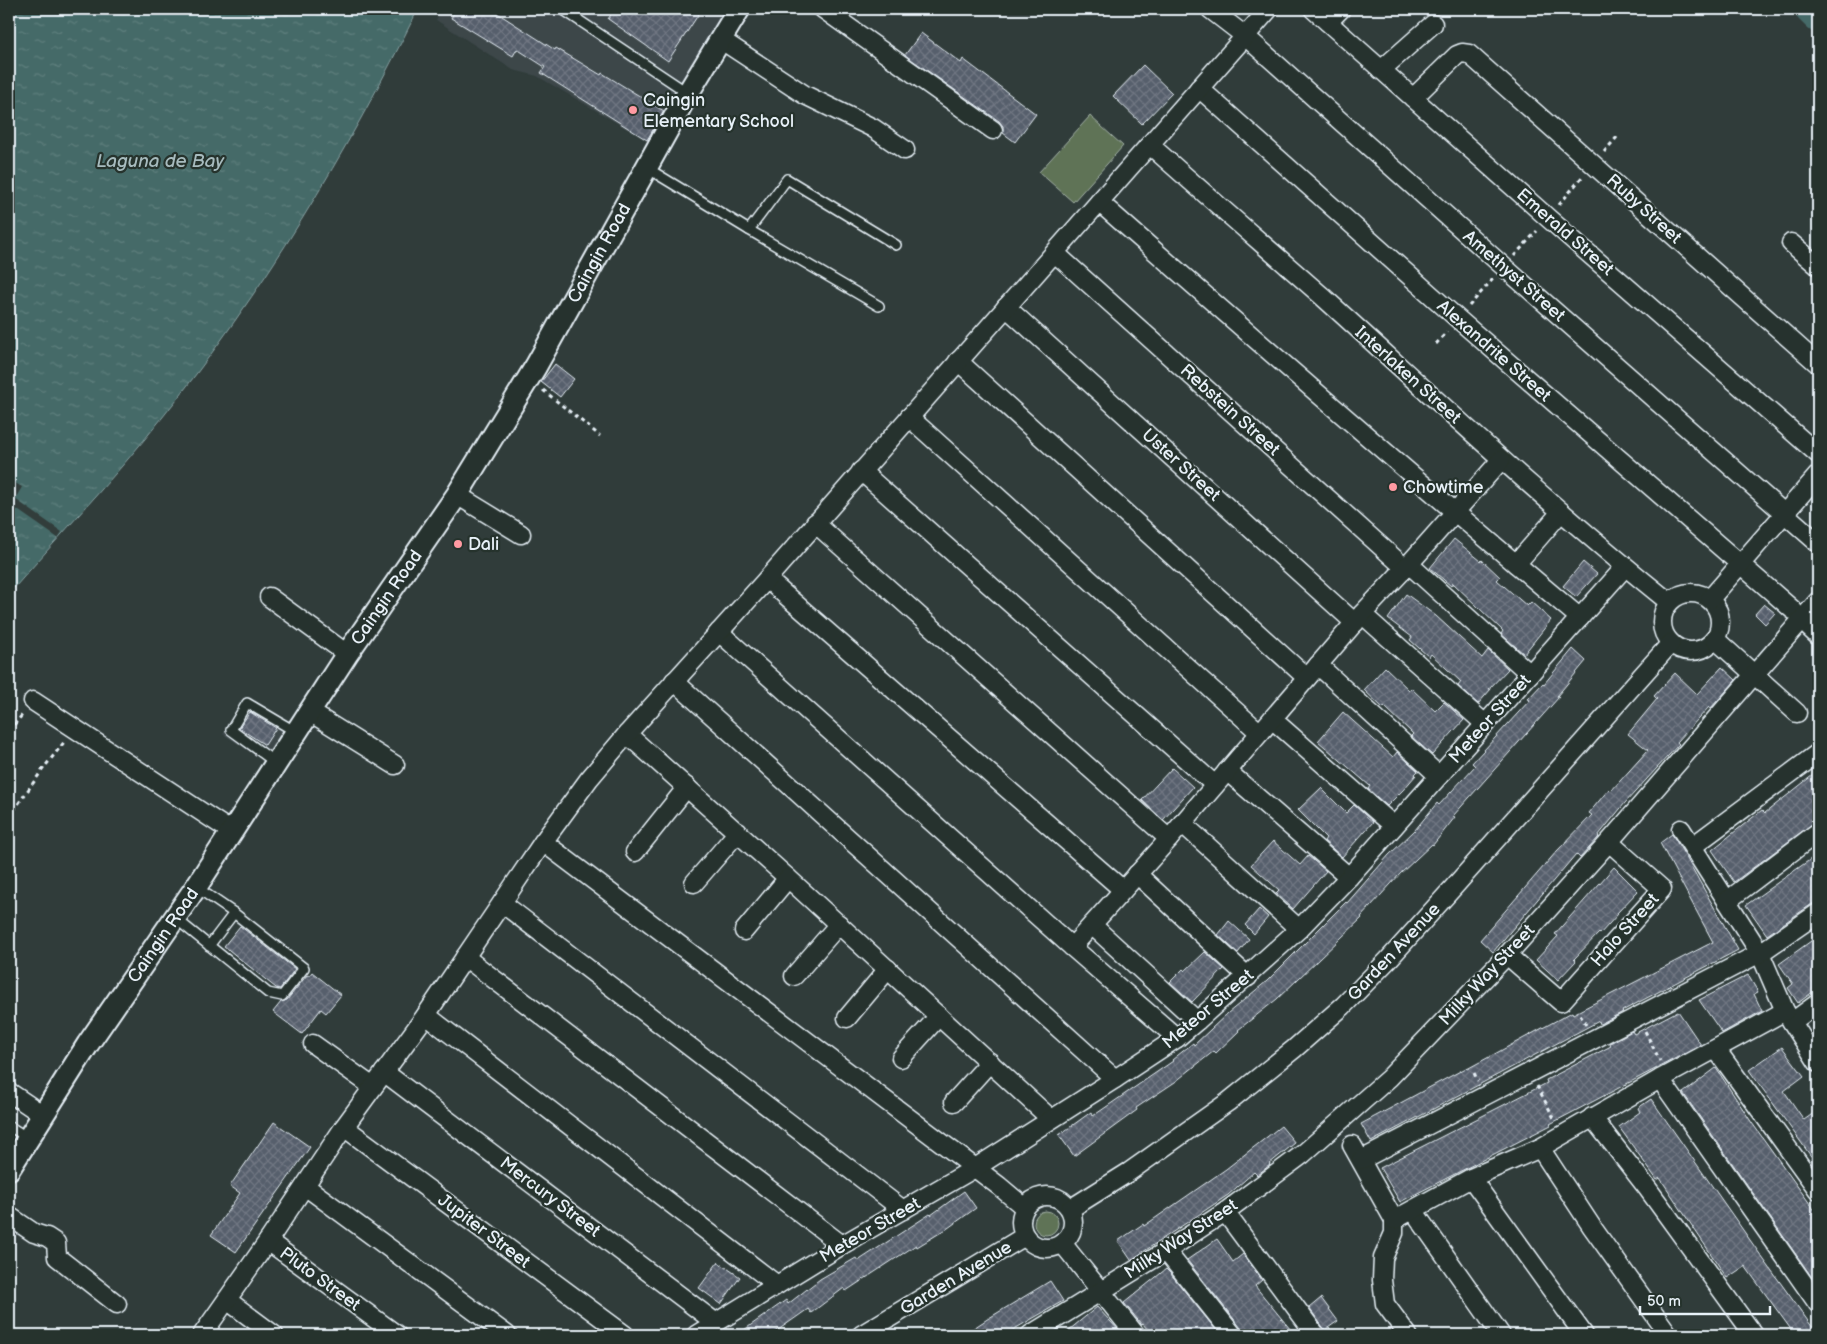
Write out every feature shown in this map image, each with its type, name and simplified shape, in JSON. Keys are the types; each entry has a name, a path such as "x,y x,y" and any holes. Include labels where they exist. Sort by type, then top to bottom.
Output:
{"street":[{"name":"Caingin Road","path":"10,1165 88,1044 196,887 347,654 457,495 529,378 688,93 739,9"},
{"path":"824,9 994,130"},
{"name":"Amethyst Street","path":"1210,9 1245,36 1818,543"},
{"path":"202,1335 344,1127 426,1016 543,842 589,779 1269,9"},
{"name":"Emerald Street","path":"1313,9 1818,454"},
{"path":"1328,22 1342,9"},
{"path":"1382,70 1433,24"},
{"path":"720,39 805,95 873,128 905,150"},
{"name":"Ruby Street","path":"1413,98 1457,55 1462,53 1469,54 1818,364"},
{"name":"Alexandrite Street","path":"1198,88 1458,319 1740,564 1818,636"},
{"name":"Interlaken Street","path":"1150,145 1322,297 1501,460 1625,567 1669,602"},
{"path":"1099,202 1455,513 1580,618"},
{"path":"1791,243 1818,266"},
{"name":"Rebstein Street","path":"1055,253 1530,674"},
{"name":"Uster Street","path":"1006,307 1358,619 1485,724"},
{"path":"958,361 1313,672 1439,776"},
{"path":"909,417 1260,733"},
{"path":"1072,947 1169,839 1358,619 1408,566 1501,460"},
{"path":"861,471 1215,785"},
{"path":"1710,599 1818,475"},
{"path":"457,495 521,534"},
{"path":"1516,564 1561,512"},
{"path":"815,523 1169,839"},
{"name":"Meteor Street","path":"696,1335 842,1245 975,1168 1177,1038 1248,977 1299,929 1349,877 1625,567"},
{"path":"766,578 1123,890"},
{"path":"1693,592 1710,599 1717,608 1720,618 1720,629 1715,639 1708,646 1699,650 1680,649 1672,644 1665,634 1662,624 1663,612 1669,602 1684,593 1693,592"},
{"path":"269,597 347,654"},
{"name":"Milky Way Street","path":"1037,1334 1102,1290 1225,1212 1303,1154 1389,1078 1507,955 1609,842 1754,676 1797,615 1818,601"},
{"path":"719,632 1072,947 1177,1038"},
{"path":"1715,639 1797,713"},
{"name":"Garden Avenue","path":"1070,1209 1129,1172 1228,1102 1294,1049 1343,1006 1388,960 1672,644"},
{"path":"674,681 1115,1079"},
{"path":"33,701 232,832"},
{"path":"310,712 395,765"},
{"path":"1272,719 1394,826"},
{"path":"627,734 738,832 1051,1119"},
{"path":"1692,846 1818,753"},
{"path":"1227,771 1349,877"},
{"path":"635,852 687,787"},
{"path":"1182,823 1299,929"},
{"path":"1681,829 1760,953 1788,1017 1818,1063"},
{"path":"694,883 738,832"},
{"path":"1728,902 1818,832"},
{"path":"543,842 975,1168 1024,1208"},
{"name":"Halo Street","path":"1507,955 1561,1002 1662,889 1609,842"},
{"path":"1137,874 1248,977"},
{"path":"744,931 788,878"},
{"path":"502,903 903,1210"},
{"path":"1408,1335 1386,1304 1382,1280 1383,1258 1394,1233 1394,1220 1357,1152 1530,1072 1760,953 1818,913"},
{"path":"794,976 838,924"},
{"path":"1092,925 1197,1021"},
{"path":"465,957 842,1245"},
{"path":"847,1018 888,969"},
{"path":"1394,1220 1471,1178 1540,1148 1592,1116 1716,1049 1818,1003"},
{"path":"426,1016 777,1285"},
{"path":"901,1058 939,1016"},
{"path":"313,1044 374,1087"},
{"path":"1716,1049 1818,1190"},
{"path":"954,1102 990,1062"},
{"name":"Mercury Street","path":"384,1072 716,1323"},
{"path":"1664,1077 1818,1304"},
{"path":"9,1092 43,1115"},
{"path":"1592,1116 1648,1189 1754,1335"},
{"name":"Jupiter Street","path":"344,1127 625,1335"},
{"path":"1540,1148 1592,1227 1669,1335"},
{"path":"1471,1178 1584,1335"},
{"path":"305,1186 507,1335"},
{"path":"1042,1196 1053,1196 1062,1200 1070,1209 1073,1221 1071,1233 1062,1243 1055,1247 1046,1248 1038,1246 1025,1236 1020,1222 1024,1208 1032,1200 1042,1196"},
{"path":"1413,1210 1501,1335"},
{"path":"1225,1212 1316,1335"},
{"path":"9,1216 56,1243 57,1257 117,1304"},
{"name":"Garden Avenue","path":"861,1335 1025,1236"},
{"name":"Pluto Street","path":"268,1240 397,1335"},
{"path":"1062,1243 1102,1290 1136,1335"},
{"path":"1166,1251 1232,1335"},
{"path":"227,1300 274,1335"}],"lane":[{"path":"562,9 688,93"},
{"path":"647,168 880,306"},
{"path":"749,230 787,179 896,245"},
{"path":"276,763 231,730 247,703 296,732"},
{"path":"175,918 268,992 282,996 304,968 234,913 196,887"},
{"path":"209,946 234,913"},
{"path":"9,1126 28,1138"}],"path":[{"path":"1436,344 1617,137"},
{"path":"529,378 600,436"},
{"path":"9,730 33,701"},
{"path":"9,817 43,769 75,729"},
{"path":"1637,1016 1664,1077"},
{"path":"1530,1072 1562,1134"}],"shaded area":[{"name":"Caingin Elementary School","path":"442,9 733,9 651,143 537,76 513,70 436,20"},
{"path":"247,697 291,726 267,763 223,734"}],"green space":[{"path":"1090,116 1123,146 1073,202 1039,172"},
{"path":"1046,1211 1054,1215 1058,1223 1054,1231 1046,1235 1038,1231 1034,1223 1038,1215"}],"water":[{"name":"Laguna de Bay","path":"9,9 418,9 391,63 332,168 269,271 235,321 144,440 9,594"}],"pier":[{"path":"10,480 22,487 15,499 62,532 58,538 9,504"}],"building":[{"path":"456,9 491,9 555,50 556,48 601,75 602,73 664,111 647,140 541,73 545,67 517,49 513,56 451,18"},
{"path":"615,9 702,9 668,61 608,19"},
{"path":"921,33 961,63 963,59 1036,114 1015,142 1003,133 1003,126 999,121 905,55"},
{"path":"1143,65 1172,93 1142,124 1113,96"},
{"path":"555,364 574,379 560,397 541,382"},
{"path":"1454,539 1482,560 1500,577 1497,580 1527,606 1531,602 1551,620 1524,654 1501,634 1503,631 1453,583 1451,586 1430,568"},
{"path":"1583,562 1597,574 1576,597 1563,586"},
{"path":"1406,594 1436,616 1482,658 1488,650 1508,669 1478,704 1458,686 1461,682 1431,654 1429,657 1410,640 1412,637 1388,619"},
{"path":"1764,604 1775,613 1765,624 1755,614"},
{"path":"1573,649 1586,661 1557,696 1559,697 1453,816 1455,817 1433,845 1400,874 1362,918 1277,999 1238,1030 1216,1053 1214,1051 1074,1156 1059,1135 1091,1112 1093,1116 1173,1061 1267,981 1347,903 1389,855 1415,830 1437,803 1439,805 1475,766 1472,763 1530,700 1528,699 1544,684"},
{"path":"1385,667 1435,711 1444,702 1464,720 1432,755 1411,736 1413,734 1384,706 1383,708 1364,690"},
{"path":"1722,667 1736,680 1677,742 1679,744 1625,803 1580,858 1576,854 1493,952 1480,940 1557,851 1592,815 1589,813 1609,789 1611,791 1648,750 1628,734 1657,699 1654,696 1675,673 1697,694"},
{"path":"250,712 276,728 265,745 239,728"},
{"path":"1343,712 1393,757 1397,752 1418,771 1387,806 1368,789 1370,786 1318,741"},
{"path":"1172,768 1193,787 1163,820 1142,800"},
{"path":"1818,771 1818,822 1812,824 1734,882 1712,850 1762,810 1765,813"},
{"path":"1321,788 1346,813 1354,805 1373,822 1342,857 1324,841 1326,838 1298,810"},
{"path":"1672,834 1738,950 1623,1012 1600,1024 1599,1021 1371,1142 1361,1124 1572,1012 1573,1014 1713,942 1660,843"},
{"path":"1273,841 1300,865 1308,856 1326,871 1293,909 1276,893 1279,890 1251,865"},
{"path":"1818,854 1818,902 1812,904 1767,935 1746,905"},
{"path":"1614,867 1638,891 1600,934 1574,959 1576,961 1558,980 1536,960 1558,936 1555,934"},
{"path":"1259,909 1268,917 1254,934 1245,925"},
{"path":"1229,921 1249,939 1238,953 1218,935"},
{"path":"240,926 295,969 280,989 276,988 224,946"},
{"path":"1818,936 1818,988 1798,1003 1788,988 1793,984 1779,964"},
{"path":"1205,952 1224,969 1192,1002 1170,982"},
{"path":"312,972 341,995 326,1013 321,1009 302,1034 273,1012 281,1002 287,1000 307,975 309,976"},
{"path":"1748,975 1758,992 1754,994 1762,1011 1722,1033 1699,1000"},
{"path":"1678,1011 1701,1045 1551,1125 1400,1202 1380,1168 1547,1083 1546,1080 1611,1046 1610,1043 1632,1031 1634,1034"},
{"path":"1782,1047 1804,1076 1784,1091 1804,1120 1818,1110 1818,1166 1749,1070"},
{"path":"1716,1068 1752,1123 1818,1215 1818,1286 1683,1093"},
{"path":"1651,1099 1818,1335 1795,1335 1745,1266 1727,1278 1660,1178 1657,1180 1619,1127 1640,1112 1638,1108"},
{"path":"274,1122 310,1147 236,1252 211,1235 240,1193 230,1186"},
{"path":"1281,1126 1295,1143 1257,1175 1254,1172 1228,1195 1131,1260 1118,1241 1143,1224 1144,1226 1226,1169"},
{"path":"964,1191 976,1208 948,1228 917,1247 916,1245 846,1291 844,1288 811,1313 808,1309 771,1335 737,1335 786,1300 788,1304 820,1279 856,1258 858,1261 931,1215"},
{"path":"1217,1239 1233,1262 1243,1254 1262,1280 1255,1286 1295,1335 1243,1335 1241,1328 1187,1260"},
{"path":"718,1262 740,1277 721,1304 699,1288"},
{"path":"1166,1269 1220,1335 1152,1335 1124,1303"},
{"path":"1050,1281 1063,1301 1004,1335 963,1335 989,1318"},
{"path":"1321,1298 1338,1321 1325,1330 1309,1308"},
{"path":"1097,1307 1123,1335 1063,1335"}],"waterway":[{"path":"1810,9 1818,17"}],"place":[{"name":"Caingin Elementary School","path":"633,110"},
{"name":"Chowtime","path":"1393,487"},
{"name":"Dali","path":"458,544"}]}
